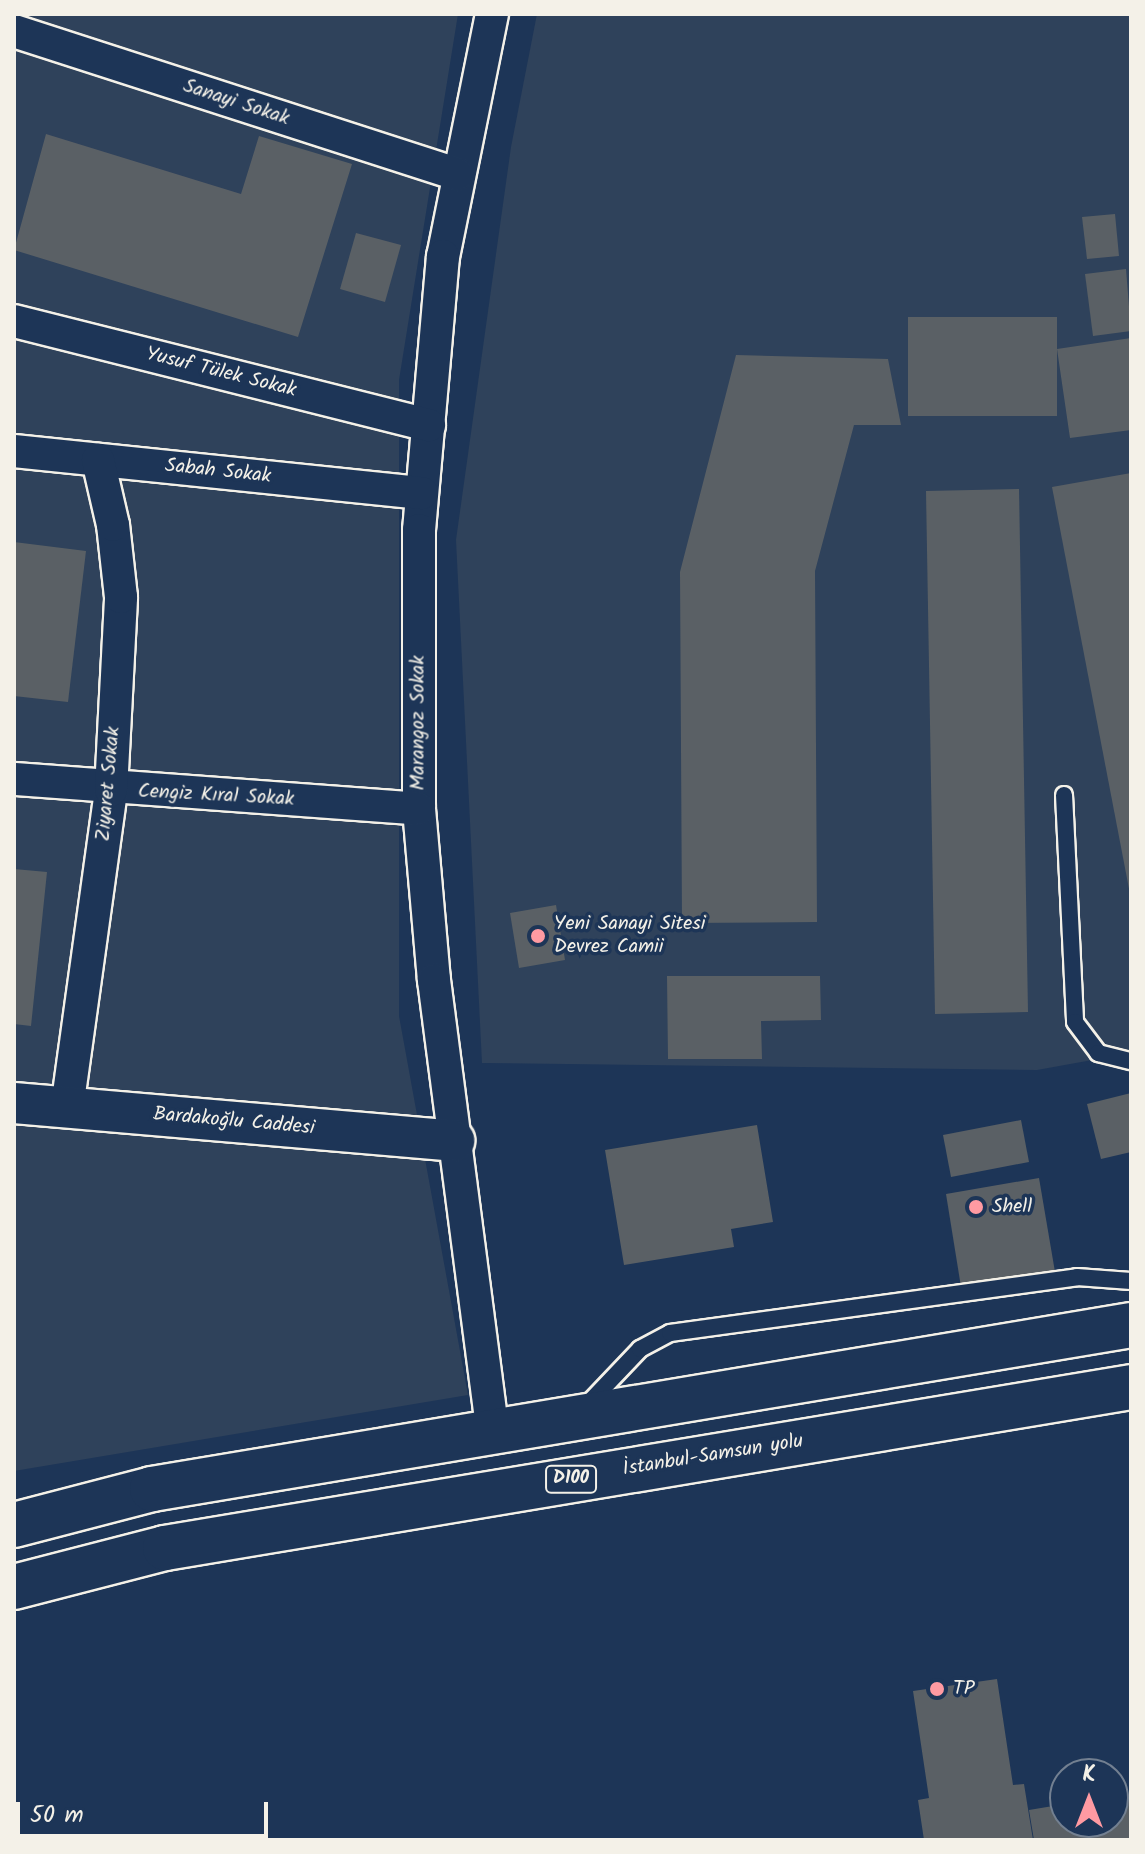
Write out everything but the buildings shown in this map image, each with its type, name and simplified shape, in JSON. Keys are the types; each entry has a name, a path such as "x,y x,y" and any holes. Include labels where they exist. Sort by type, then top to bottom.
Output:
{"highway":[{"path":"14,1525 152,1489 1131,1325"},
{"name":"İstanbul-Samsun yolu","path":"14,1587 165,1548 1131,1387"}],"street":[{"name":"Marangoz Sokak","path":"492,14 443,256 422,493 419,809 454,1141 493,1433"},
{"name":"Sanayi Sokak","path":"14,31 458,174"},
{"name":"Yusuf Tülek Sokak","path":"14,321 429,425"},
{"name":"Sabah Sokak","path":"14,451 422,493"},
{"name":"Ziyaret Sokak","path":"67,1108 111,790 121,597 113,525 98,460"},
{"name":"Cengiz Kıral Sokak","path":"14,779 111,790 419,809"},
{"name":"Bardakoğlu Caddesi","path":"14,1103 454,1141"}],"lane":[{"path":"1064,795 1075,1022 1098,1053 1131,1061"},
{"path":"575,1419 640,1349 670,1333 1077,1277 1131,1281"}],"shaded area":[{"path":"14,14 458,14 399,380 399,1016 468,1395 14,1471"},
{"path":"537,14 1131,14 1131,1053 1037,1070 482,1063 456,540 511,147"}],"place":[{"name":"Yeni Sanayi Sitesi Devrez Camii","path":"538,936"},
{"name":"Shell","path":"976,1207"},
{"name":"TP","path":"937,1689"}]}
